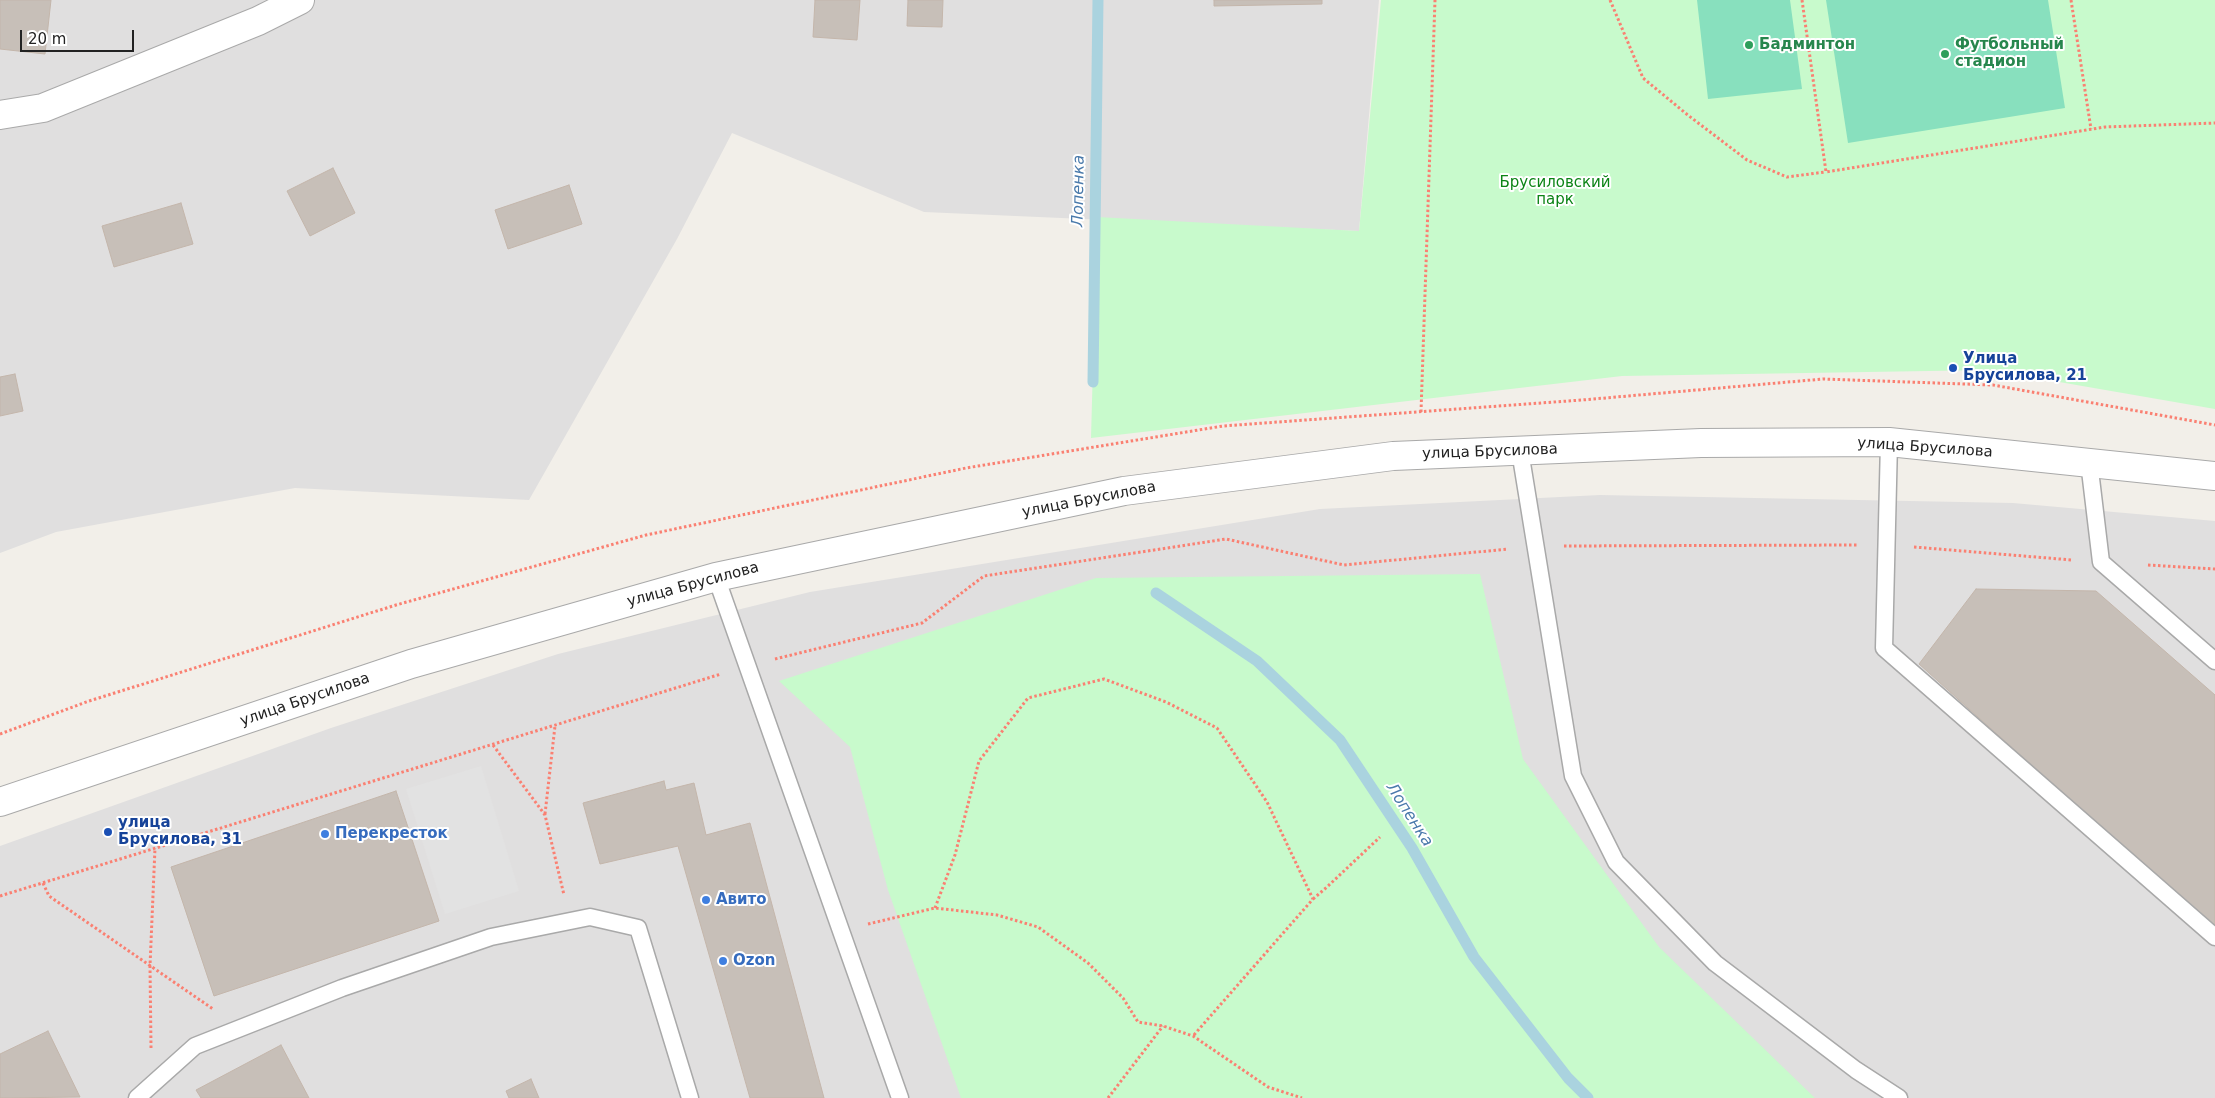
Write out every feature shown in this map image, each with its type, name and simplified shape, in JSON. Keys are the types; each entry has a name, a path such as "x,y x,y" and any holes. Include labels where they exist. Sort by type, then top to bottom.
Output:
{"street":[{"path":"0,115 43,108 258,21 300,0"},
{"name":"улица Брусилова","path":"0,802 412,664 716,577 1124,491 1393,456 1701,443 1889,442 2215,476"}],"lane":[{"path":"1889,442 1884,648 2215,937"},
{"path":"1520,451 1573,776 1616,862 1715,963 1856,1070 1899,1098"},
{"path":"2089,462 2101,562 2215,661"},
{"path":"716,577 900,1098"},
{"path":"137,1098 195,1046 240,1028 342,988 491,937 590,917 638,928 690,1098"}],"path":[{"path":"1421,412 1435,0"},
{"path":"1610,0 1643,78 1747,160 1787,178 2105,127 2215,123"},
{"path":"1802,0 1826,172"},
{"path":"2071,0 2091,129"},
{"path":"0,896 748,666 922,623 984,576 1226,539 1344,564 1535,546 1886,545 2215,569"},
{"path":"934,908 955,855 978,761 1028,698 1104,679 1166,702 1217,728 1267,802 1312,899"},
{"path":"556,726 545,815 570,921"},
{"path":"493,745 545,815"},
{"path":"1193,1036 1312,899 1327,888 1380,837"},
{"path":"151,1085 150,966 155,848"},
{"path":"43,883 49,896 240,1028"},
{"path":"841,931 934,908 997,915 1038,927 1088,963 1123,998 1138,1022 1163,1026 1193,1036 1268,1087 1302,1098"},
{"path":"1108,1098 1163,1026"}],"shaded area":[{"path":"0,0 1379,0 1359,231 924,212 732,133 677,239 529,500 295,488 56,532 0,553"},
{"path":"1600,495 2013,503 2215,521 2215,1098 0,1098 0,846 331,728 558,654 810,592 1320,509"},
{"path":"481,766 519,891 445,914 406,789"}],"green space":[{"name":"Брусиловский парк","path":"1381,0 2215,0 2215,409 1990,370 1622,376 1091,438 1097,217 1359,231"},
{"name":"Бадминтон","path":"1697,0 1790,0 1802,89 1708,99"},
{"name":"Футбольный стадион","path":"1826,0 2048,0 2065,108 1848,143"},
{"path":"1480,574 1523,759 1659,947 1815,1098 961,1098 888,890 850,747 779,681 1096,578"}],"building":[{"path":"0,0 51,0 45,54 0,49"},
{"path":"815,0 860,0 857,40 813,37"},
{"path":"908,0 943,0 942,27 907,26"},
{"path":"1214,0 1322,0 1322,4 1214,6"},
{"path":"333,168 355,213 310,236 287,191"},
{"path":"569,185 582,224 508,249 495,210"},
{"path":"181,203 193,244 114,267 102,226"},
{"path":"15,374 23,411 0,416 0,377"},
{"path":"1976,589 2096,591 2215,695 2215,930 1919,664"},
{"path":"664,781 666,790 694,783 706,835 750,823 824,1098 750,1098 678,846 600,864 583,803"},
{"path":"396,791 439,921 214,996 171,867"},
{"path":"48,1031 80,1097 0,1098 0,1054"},
{"path":"281,1045 309,1098 201,1098 196,1090"},
{"path":"531,1079 539,1098 509,1098 506,1091"}],"waterway":[{"name":"Лопенка","path":"1093,382 1098,0"},
{"name":"Лопенка","path":"1156,593 1257,661 1340,740 1412,848 1474,957 1568,1078 1588,1098"}],"place":[{"name":"Бадминтон","path":"1749,45"},
{"name":"Футбольный стадион","path":"1945,54"},
{"name":"Улица Брусилова, 21","path":"1953,368"},
{"name":"улица Брусилова, 31","path":"108,832"},
{"name":"Перекресток","path":"325,834"},
{"name":"Авито","path":"706,900"},
{"name":"Ozon","path":"723,961"}]}
